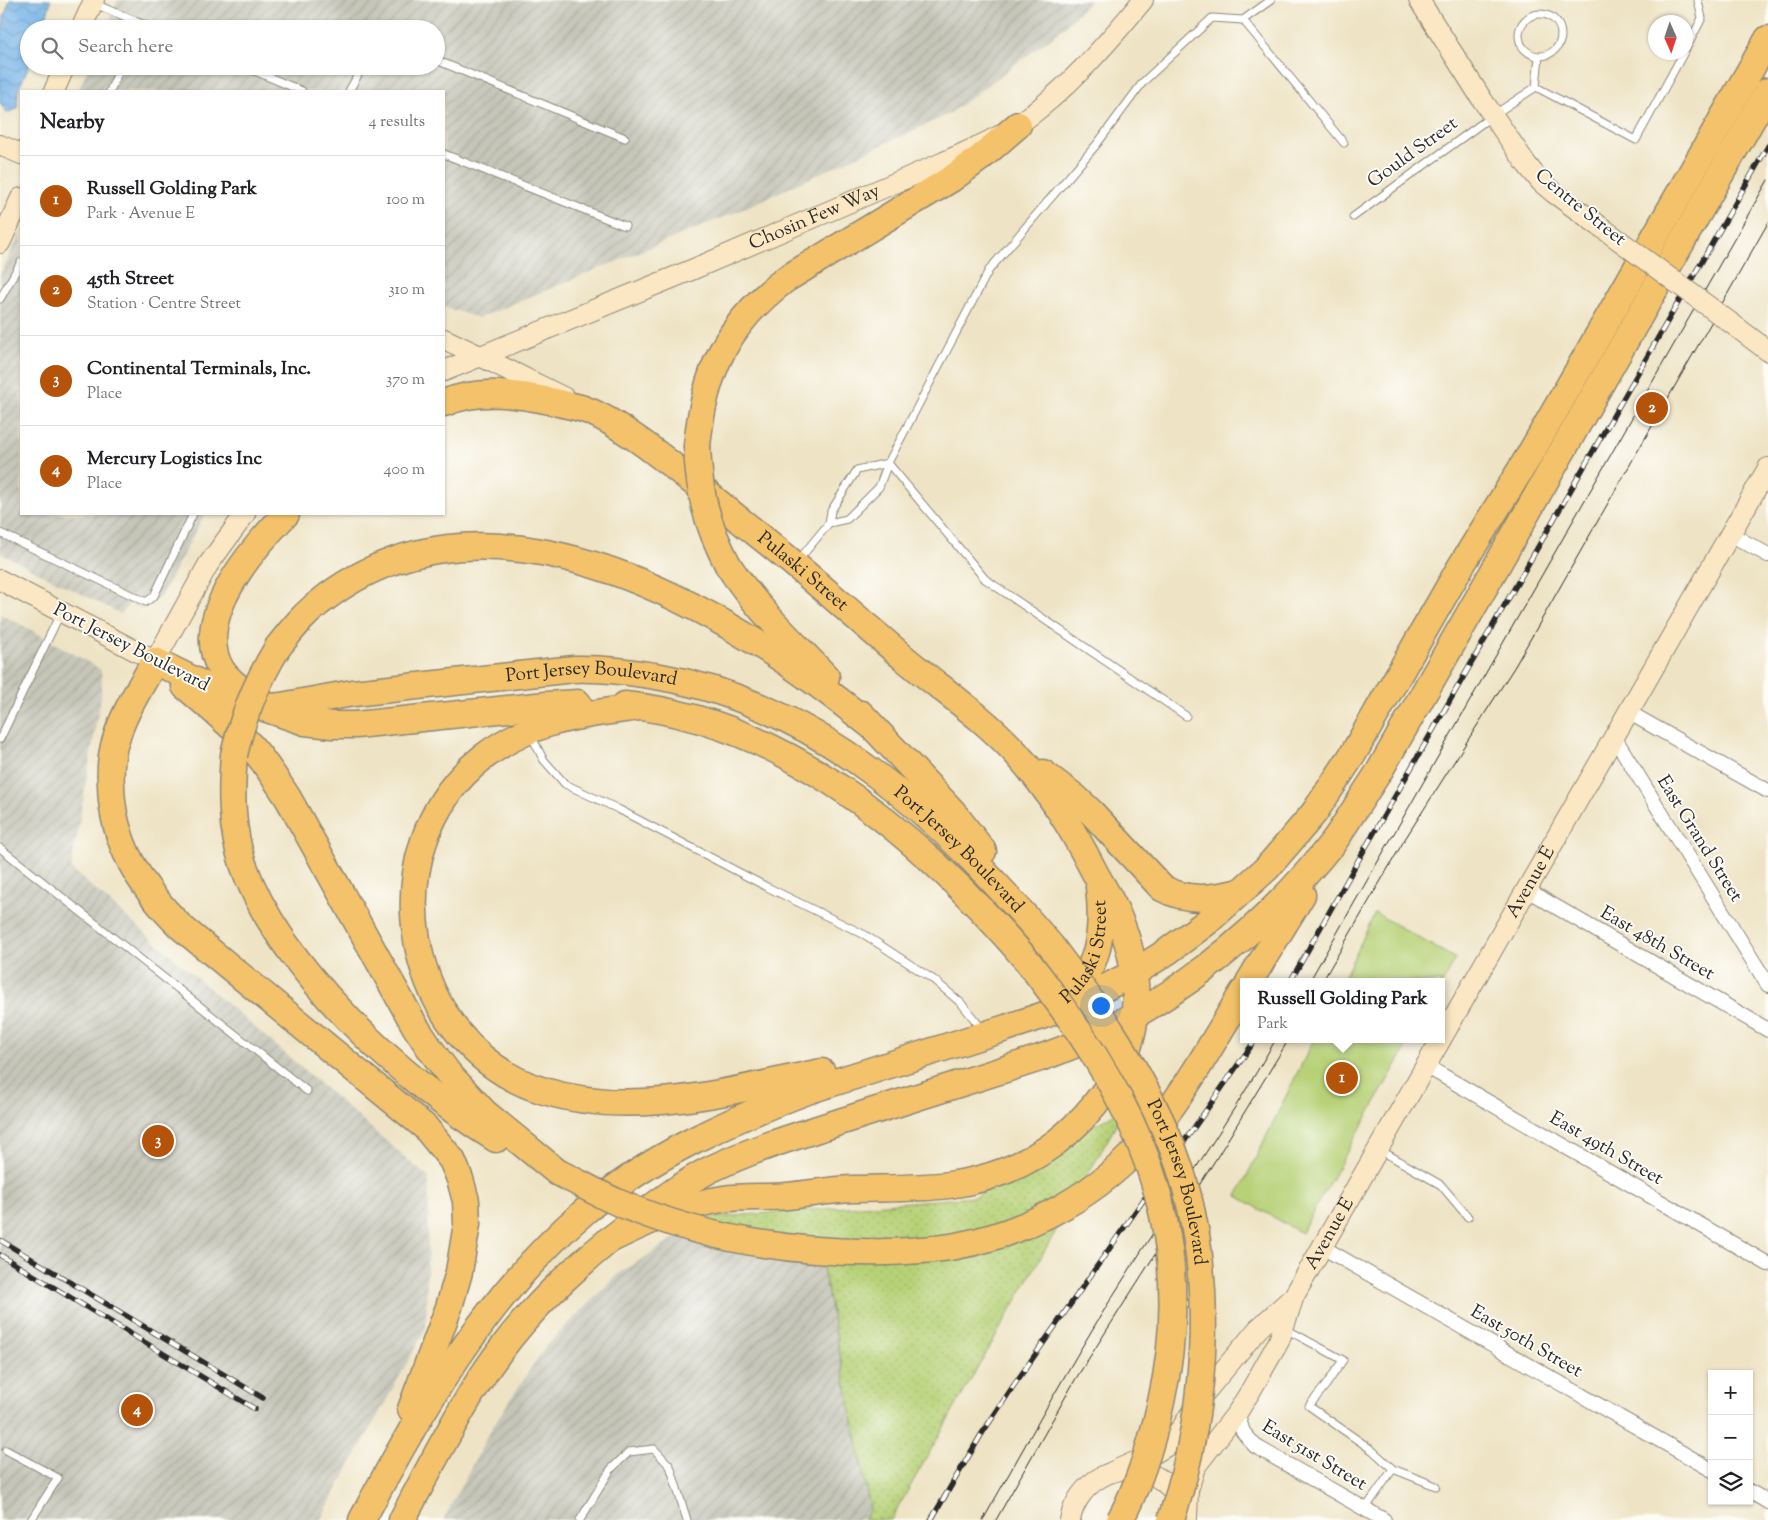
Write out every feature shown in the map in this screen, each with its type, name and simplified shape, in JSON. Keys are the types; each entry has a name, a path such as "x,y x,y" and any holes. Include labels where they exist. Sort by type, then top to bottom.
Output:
{"highway":[{"path":"362,1520 390,1466 450,1368 475,1332 508,1291 560,1234 619,1186 654,1162 694,1140 773,1104 810,1090 1047,1014 1091,995 1134,973 1207,922 1242,892 1280,854 1314,813 1353,754 1461,566 1529,456 1768,38"},
{"path":"1251,978 1380,770 1768,91"},
{"path":"1018,125 980,158 951,179 786,279 761,300 735,330 722,350 711,374 704,396 697,446 701,495 707,519 716,543 741,585 953,812 1050,946"},
{"path":"445,403 470,395 510,394 589,410"},
{"name":"Pulaski Street","path":"589,410 647,446 795,564 1013,749 1039,780 1061,811 1121,922 1134,973 1135,1014 1131,1037 1124,1057 1116,1073 1084,1117 1048,1150 1000,1174 939,1186 845,1189 786,1196 741,1197 719,1200 672,1211 609,1240"},
{"path":"265,707 235,685 221,669 214,648 213,627 222,601 234,580 272,528 285,515"},
{"path":"873,727 833,695 758,643 679,599 611,571 536,550 503,546 448,547 392,560 366,572 318,603 297,623 278,647 263,671 250,698 240,726 234,755 232,783 232,810 236,837 243,863 266,914 297,960 331,1000 372,1041 425,1088 471,1124 557,1172 618,1203 684,1226 717,1235 785,1248 853,1253 956,1246 1022,1227 1050,1214 1104,1179 1128,1158 1149,1135 1186,1086 1240,997"},
{"path":"390,1466 448,1307 465,1249 468,1224 466,1201 460,1179 452,1160 425,1126 181,927 162,908 134,869 118,834 113,816 111,797 112,758 116,740 124,720 155,661 230,725 251,746 271,772 288,798 415,1026 448,1073 485,1113 557,1172"},
{"name":"Port Jersey Boulevard","path":"155,661 242,702 265,707 306,722 332,725 356,725 546,705 607,703 686,715 730,729 788,756 828,780 902,835 937,864 969,895 1029,963 1082,1035 1108,1077 1129,1118 1147,1159 1164,1215 1173,1271 1174,1300 1170,1356 1164,1389 1147,1453 1138,1482 1120,1520"},
{"name":"Port Jersey Boulevard","path":"265,707 281,706 353,693 574,669 600,668 625,670 711,688 742,699 803,727 846,752 924,812 1020,910 1050,946 1105,1020 1132,1063 1154,1106 1172,1149 1191,1209 1200,1269 1202,1332 1196,1405 1181,1520"},
{"path":"640,707 572,716 547,723 500,745 481,759 462,777 433,819 417,864 414,887 413,912 420,962 442,1010 476,1051 496,1067 518,1080 570,1098 599,1102 653,1102 704,1096 952,1045"},
{"path":"1013,749 1075,797 1162,888 1171,893 1194,898 1218,898 1242,892"},
{"path":"402,1520 454,1422 476,1385 500,1351 553,1290 609,1240 665,1197 710,1170 771,1144 1040,1058 1082,1041 1135,1014 1202,971 1234,946 1292,891 1340,833"},
{"name":"Pulaski Street","path":"1047,1014 1076,989 1094,961 1102,925 1098,878"},
{"path":"1047,1014 1082,1041 1091,1055 1097,1068 1098,1098"}],"street":[{"name":"Chosin Few Way","path":"445,370 689,271 986,142 1018,125 1089,63 1143,0"},
{"name":"Centre Street","path":"1419,0 1492,116 1541,182 1768,351"},
{"path":"85,20 93,1"},
{"path":"54,90 61,75"},
{"path":"0,145 20,154"},
{"path":"0,243 20,200"},
{"name":"Pulaski Street","path":"445,339 589,410"},
{"name":"Avenue E","path":"1445,1033 1768,468"},
{"path":"155,661 208,564 244,515"},
{"path":"1730,534 1768,555"},
{"name":"Port Jersey Boulevard","path":"0,580 155,661"},
{"path":"1628,712 1768,791"},
{"name":"East Grand Street","path":"1614,738 1768,985"},
{"name":"East 48th Street","path":"1527,890 1768,1030"},
{"name":"Avenue E","path":"1181,1520 1195,1468 1238,1413 1279,1341 1294,1296 1439,1043"},
{"name":"East 49th Street","path":"1426,1066 1768,1264"},
{"name":"East 50th Street","path":"1322,1247 1708,1468"},
{"name":"Avenue E","path":"1070,1520 1078,1497 1087,1486 1099,1477 1166,1447 1181,1429 1202,1396 1258,1329 1294,1296"},
{"name":"East 51st Street","path":"1238,1413 1243,1432 1256,1446 1384,1520"},
{"path":"1112,1472 1140,1471 1154,1475 1166,1483 1176,1493 1183,1505 1181,1520"},
{"path":"1753,1493 1768,1502"}],"lane":[{"path":"829,523 847,519 879,487 888,463 989,270 1097,144 1143,82 1212,18 1243,20 1271,0"},
{"path":"93,1 128,20"},
{"path":"1693,35 1702,18 1698,1"},
{"path":"1540,14 1554,19 1561,31 1561,39 1554,51 1539,56 1527,52 1519,42 1518,35 1519,28 1527,18 1540,14"},
{"path":"1243,20 1344,142"},
{"path":"1539,56 1536,87 1636,140 1680,60"},
{"path":"445,64 625,138"},
{"path":"110,90 117,75"},
{"path":"264,75 300,90"},
{"path":"350,90 358,75"},
{"name":"Gould Street","path":"1353,217 1492,116 1536,87"},
{"path":"445,154 625,226"},
{"path":"0,299 20,264"},
{"path":"795,564 829,523 831,511 857,470 888,463"},
{"path":"888,463 985,579 1186,716"},
{"path":"0,532 146,602 154,596 193,515"},
{"path":"0,739 61,612"},
{"path":"529,731 543,759 565,784 865,935 934,980 961,1003 987,1034"},
{"path":"0,848 307,1092"},
{"path":"1378,1149 1441,1185 1468,1217"},
{"path":"1284,1328 1343,1360 1309,1406 1372,1450 1393,1469 1436,1486"},
{"path":"580,1520 611,1469 629,1452 654,1449 670,1466 687,1520"},
{"path":"6,1450 58,1478 31,1520"},
{"path":"1365,1509 1393,1469"}],"shaded area":[{"path":"118,0 1091,0 1065,27 949,114 736,212 479,318 445,307 445,90 78,90 85,75 445,75 445,20 110,20"},
{"path":"20,233 20,515 204,515 160,597 145,609 134,606 130,602 121,614 0,553 0,275"},
{"path":"0,614 100,669 102,677 101,696 71,869 429,1178 426,1328 320,1520 0,1520"},
{"path":"695,1225 823,1268 870,1509 864,1520 443,1520 493,1426 545,1347 617,1275"}],"green space":[{"path":"1375,913 1456,959 1445,979 1344,978"},
{"path":"1312,1043 1409,1043 1301,1233 1237,1196"},
{"path":"1127,1106 891,1520 864,1520 870,1509 823,1268 695,1225 706,1218 975,1197"}],"water":[{"path":"10,0 51,0 45,20 20,20 20,75 25,75 18,91 17,109 7,113 0,103 0,49 4,17"}],"tram line":[{"path":"1311,978 1768,180"},
{"path":"1324,978 1405,839 1515,666 1768,223"},
{"path":"983,1520 1097,1322 1217,1136 1274,1043"},
{"path":"996,1520 1075,1380 1216,1159 1287,1043"}],"railway":[{"path":"1292,978 1768,146"},
{"path":"931,1520 981,1435 1014,1385 1253,1043"},
{"path":"0,1240 263,1398"},
{"path":"0,1255 255,1409"}],"place":[{"name":"45th Street","path":"1652,408"},
{"name":"Russell Golding Park","path":"1342,1078"},
{"name":"Continental Terminals, Inc.","path":"158,1141"},
{"name":"Mercury Logistics Inc","path":"137,1410"}]}
